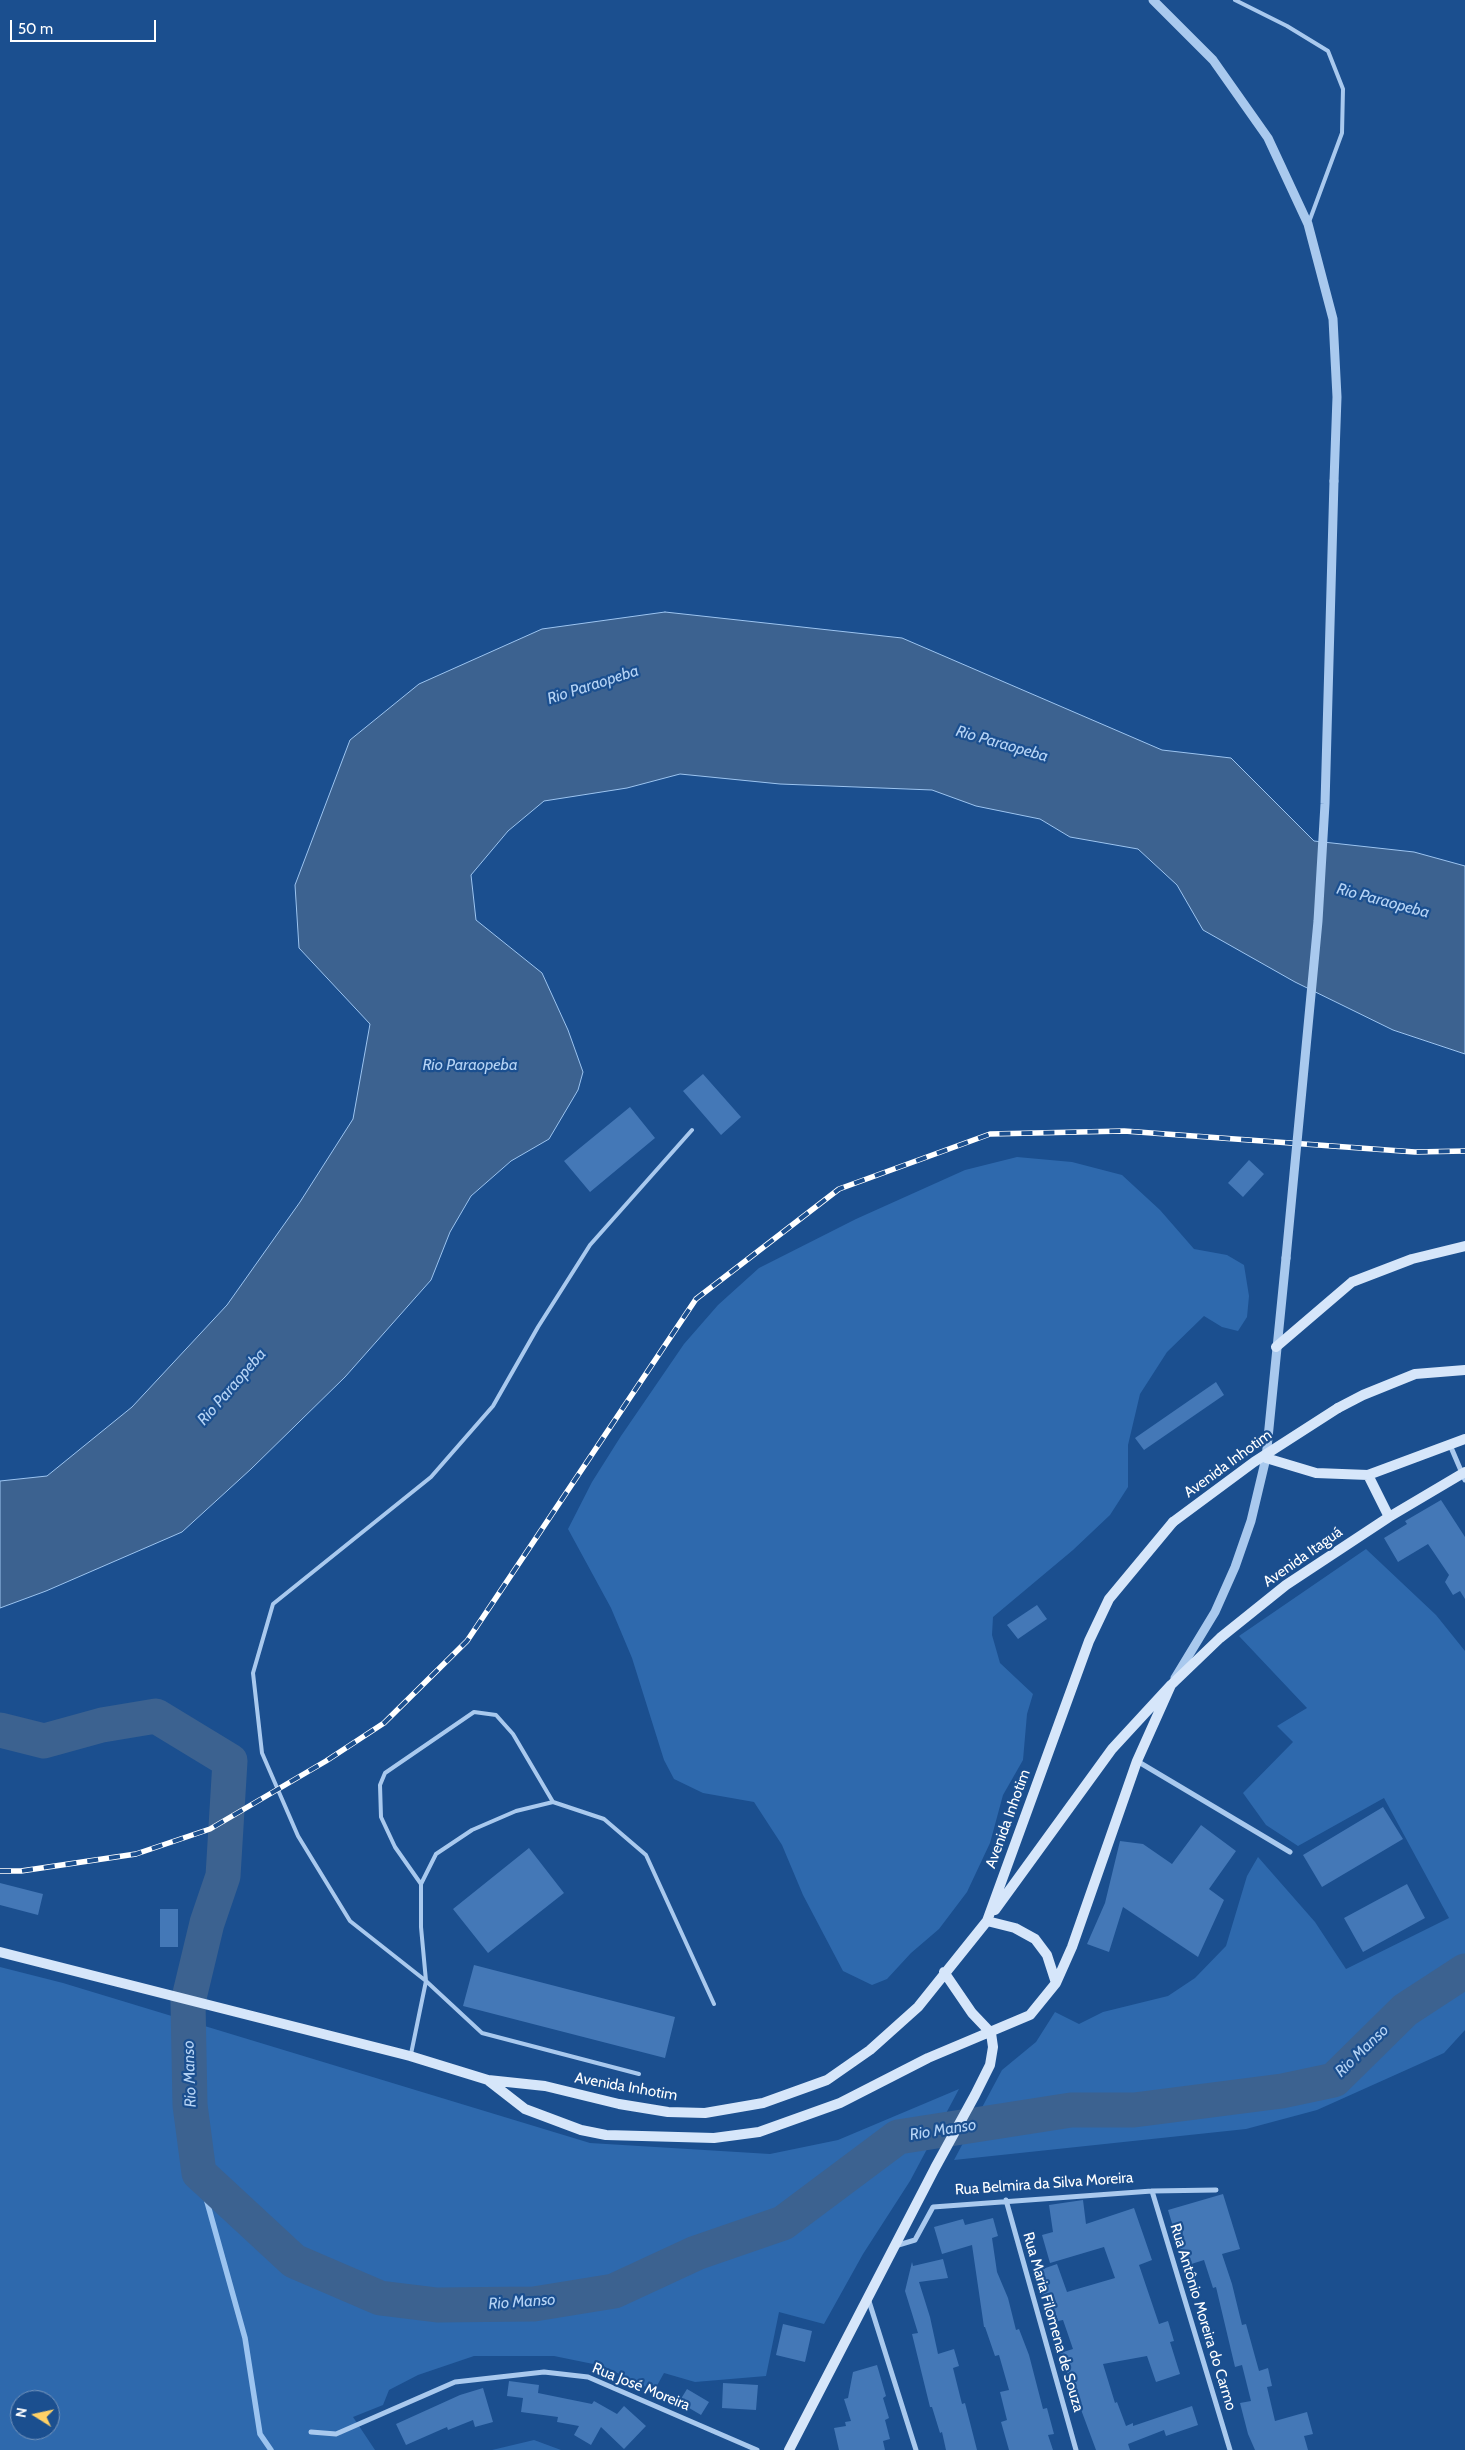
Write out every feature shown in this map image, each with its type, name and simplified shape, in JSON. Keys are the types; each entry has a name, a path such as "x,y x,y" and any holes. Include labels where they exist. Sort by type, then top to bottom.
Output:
{"main road":[{"path":"1276,1346 1352,1282 1412,1259 1465,1246"},
{"name":"Avenida Inhotim","path":"0,1952 410,2056 488,2080 545,2086 619,2104 668,2112 705,2113 763,2103 827,2080 870,2050 918,2007 944,1972 987,1921 1093,1633 1109,1599 1173,1522 1254,1462 1338,1408 1363,1395 1415,1374 1465,1370"},
{"path":"1266,1458 1316,1473 1368,1475 1465,1439"},
{"path":"1368,1475 1389,1517"},
{"name":"Avenida Itaguá","path":"987,1921 1112,1749 1171,1685 1220,1638 1286,1585 1389,1517 1464,1476"},
{"name":"Avenida Inhotim","path":"488,2080 524,2109 581,2130 606,2134 714,2138 759,2132 840,2103 928,2058 1030,2015 1056,1983 1072,1947 1137,1761 1171,1685"},
{"path":"987,1921 1015,1928 1035,1939 1047,1955 1056,1983"},
{"path":"789,2450 990,2065 993,2047 991,2033 972,2013 944,1972"}],"street":[{"path":"1153,0 1213,60 1268,138 1308,224 1333,319 1336,397 1325,804 1318,921 1266,1458 1251,1521 1235,1567 1215,1612 1171,1685"},
{"path":"1450,1445 1464,1476"},
{"path":"1137,1761 1290,1852"},
{"name":"Rua Belmira da Silva Moreira","path":"895,2246 915,2240 933,2207 1006,2200 1152,2191 1216,2190"},
{"name":"Rua Antônio Moreira do Carmo","path":"1152,2191 1230,2450"},
{"name":"Rua Maria Filomena de Souza","path":"1006,2200 1076,2450"},
{"path":"868,2297 916,2450"},
{"name":"Rua José Moreira","path":"311,2432 336,2434 455,2382 544,2372 588,2377 756,2450"}],"lane":[{"path":"1234,0 1287,26 1328,51 1343,89 1342,133 1308,224"},
{"path":"639,2074 482,2033 426,1981 350,1921 298,1836 262,1753 253,1673 273,1604 437,1470 493,1406 538,1326 590,1245 692,1130"},
{"path":"421,1884 395,1847 381,1818 380,1784 385,1773 474,1712 496,1715 513,1734 553,1802"},
{"path":"410,2056 426,1981 421,1927 421,1884 436,1854 472,1830 516,1811 553,1802 604,1820 646,1855 714,2004"}],"shaded area":[{"path":"1017,1157 1072,1162 1122,1175 1160,1210 1194,1249 1227,1255 1244,1265 1249,1296 1247,1317 1238,1331 1222,1327 1204,1316 1167,1352 1140,1394 1128,1445 1128,1487 1110,1515 1073,1550 993,1617 992,1635 1000,1663 1033,1694 1027,1714 1023,1760 1003,1795 990,1843 967,1892 939,1929 911,1953 887,1979 872,1985 843,1971 803,1895 782,1845 754,1802 703,1793 674,1779 664,1760 632,1658 611,1608 568,1529 592,1482 684,1344 718,1305 759,1268 856,1219 965,1170"},
{"path":"1366,1549 1436,1615 1465,1651 1465,2030 1444,2053 1317,2110 1246,2129 954,2160 1002,2070 1036,2042 1055,2012 1079,2024 1103,2012 1168,1996 1195,1978 1226,1946 1247,1876 1258,1857 1315,1922 1346,1969 1449,1918 1384,1798 1298,1846 1266,1825 1243,1793 1293,1742 1277,1726 1307,1708 1239,1636"},
{"path":"0,1967 63,1983 590,2143 770,2154 838,2140 959,2089 910,2181 863,2254 824,2324 779,2312 766,2376 695,2382 664,2373 654,2391 603,2366 554,2356 474,2356 418,2375 389,2390 383,2405 353,2417 375,2450 0,2450"},
{"path":"534,2440 561,2450 492,2450"}],"water":[{"name":"Rio Paraopeba","path":"665,612 902,638 1162,750 1231,758 1314,841 1414,852 1465,866 1465,1054 1393,1030 1295,982 1203,930 1177,885 1138,849 1070,837 1040,819 976,806 932,790 780,784 680,774 627,788 544,801 508,831 471,875 476,920 542,973 568,1030 583,1072 578,1090 549,1139 511,1161 471,1196 450,1232 431,1280 345,1377 251,1469 182,1532 46,1591 0,1608 0,1481 47,1476 132,1407 227,1305 300,1202 353,1119 370,1024 299,948 295,885 350,740 419,684 542,629"}],"building":[{"path":"703,1074 741,1117 721,1135 683,1091"},
{"path":"630,1107 655,1138 590,1192 564,1161"},
{"path":"1249,1160 1264,1174 1243,1197 1228,1183"},
{"path":"1216,1382 1224,1395 1144,1450 1135,1438"},
{"path":"1441,1500 1465,1537 1465,1599 1460,1591 1453,1595 1445,1582 1449,1575 1428,1544 1398,1562 1384,1538 1407,1524 1405,1521"},
{"path":"1037,1605 1047,1619 1018,1639 1007,1625"},
{"path":"1383,1807 1403,1839 1322,1887 1303,1855"},
{"path":"1201,1825 1236,1851 1209,1889 1224,1900 1198,1957 1123,1907 1109,1952 1087,1944 1105,1903 1120,1841 1143,1844 1172,1864"},
{"path":"529,1848 564,1893 488,1953 453,1909"},
{"path":"0,1883 43,1894 38,1915 0,1905"},
{"path":"1407,1884 1425,1918 1363,1952 1344,1918"},
{"path":"160,1909 178,1909 178,1947 160,1947"},
{"path":"474,1965 675,2017 665,2058 463,2006"},
{"path":"1223,2194 1240,2249 1222,2254 1242,2325 1246,2324 1259,2371 1268,2368 1272,2386 1267,2387 1275,2421 1307,2412 1313,2434 1304,2436 1308,2450 1255,2450 1248,2434 1240,2403 1251,2401 1242,2365 1235,2367 1216,2287 1213,2288 1204,2260 1185,2266 1168,2210"},
{"path":"1083,2200 1086,2224 1134,2208 1152,2260 1139,2265 1159,2324 1168,2321 1174,2341 1170,2342 1180,2374 1156,2382 1147,2356 1103,2364 1115,2403 1117,2402 1126,2426 1133,2423 1133,2426 1192,2406 1198,2425 1166,2436 1164,2430 1128,2444 1130,2450 1096,2450 1060,2353 1073,2349 1063,2320 1058,2321 1049,2293 1042,2296 1034,2272 1057,2264 1067,2292 1115,2278 1104,2247 1050,2263 1042,2235 1053,2232 1049,2205"},
{"path":"993,2218 998,2236 992,2238 997,2272 1008,2298 1016,2330 1019,2329 1029,2355 1043,2409 1047,2408 1054,2434 1048,2435 1053,2450 1009,2450 1001,2422 1007,2420 1000,2392 1009,2390 999,2355 995,2356 984,2327 972,2245 942,2254 934,2227 963,2219 965,2225"},
{"path":"943,2259 948,2278 919,2282 930,2317 938,2354 954,2349 959,2366 953,2368 962,2404 965,2403 977,2450 946,2450 942,2432 940,2433 932,2407 930,2407 912,2334 918,2333 905,2291 912,2262 913,2266"},
{"path":"783,2324 812,2331 805,2362 776,2355"},
{"path":"877,2365 886,2396 883,2398 889,2418 885,2420 890,2439 883,2441 885,2450 839,2450 834,2428 846,2426 845,2422 851,2421 844,2399 848,2398 853,2372"},
{"path":"509,2381 539,2385 538,2393 592,2404 594,2401 617,2414 624,2406 646,2426 624,2449 601,2427 591,2445 574,2435 579,2426 557,2422 558,2417 521,2412 523,2398 507,2396"},
{"path":"723,2383 758,2385 756,2410 722,2408"},
{"path":"483,2388 493,2422 475,2427 473,2420 448,2430 447,2427 406,2445 396,2424 460,2395"},
{"path":"687,2389 709,2402 701,2415 679,2402"}],"waterway":[{"name":"Rio Manso","path":"0,1730 44,1741 102,1725 156,1716 230,1761 223,1876 207,1923 188,2002 190,2105 199,2173 294,2261 380,2298 437,2305 534,2304 614,2291 696,2253 783,2223 898,2137 1071,2110 1134,2110 1282,2091 1334,2080 1405,2010 1465,1971"},
{"path":"199,2173 245,2338 260,2434 271,2450"}],"railway":[{"path":"0,1871 21,1871 136,1854 210,1829 326,1761 384,1723 467,1641 696,1299 839,1189 990,1134 1124,1131 1415,1152 1465,1151"}]}
